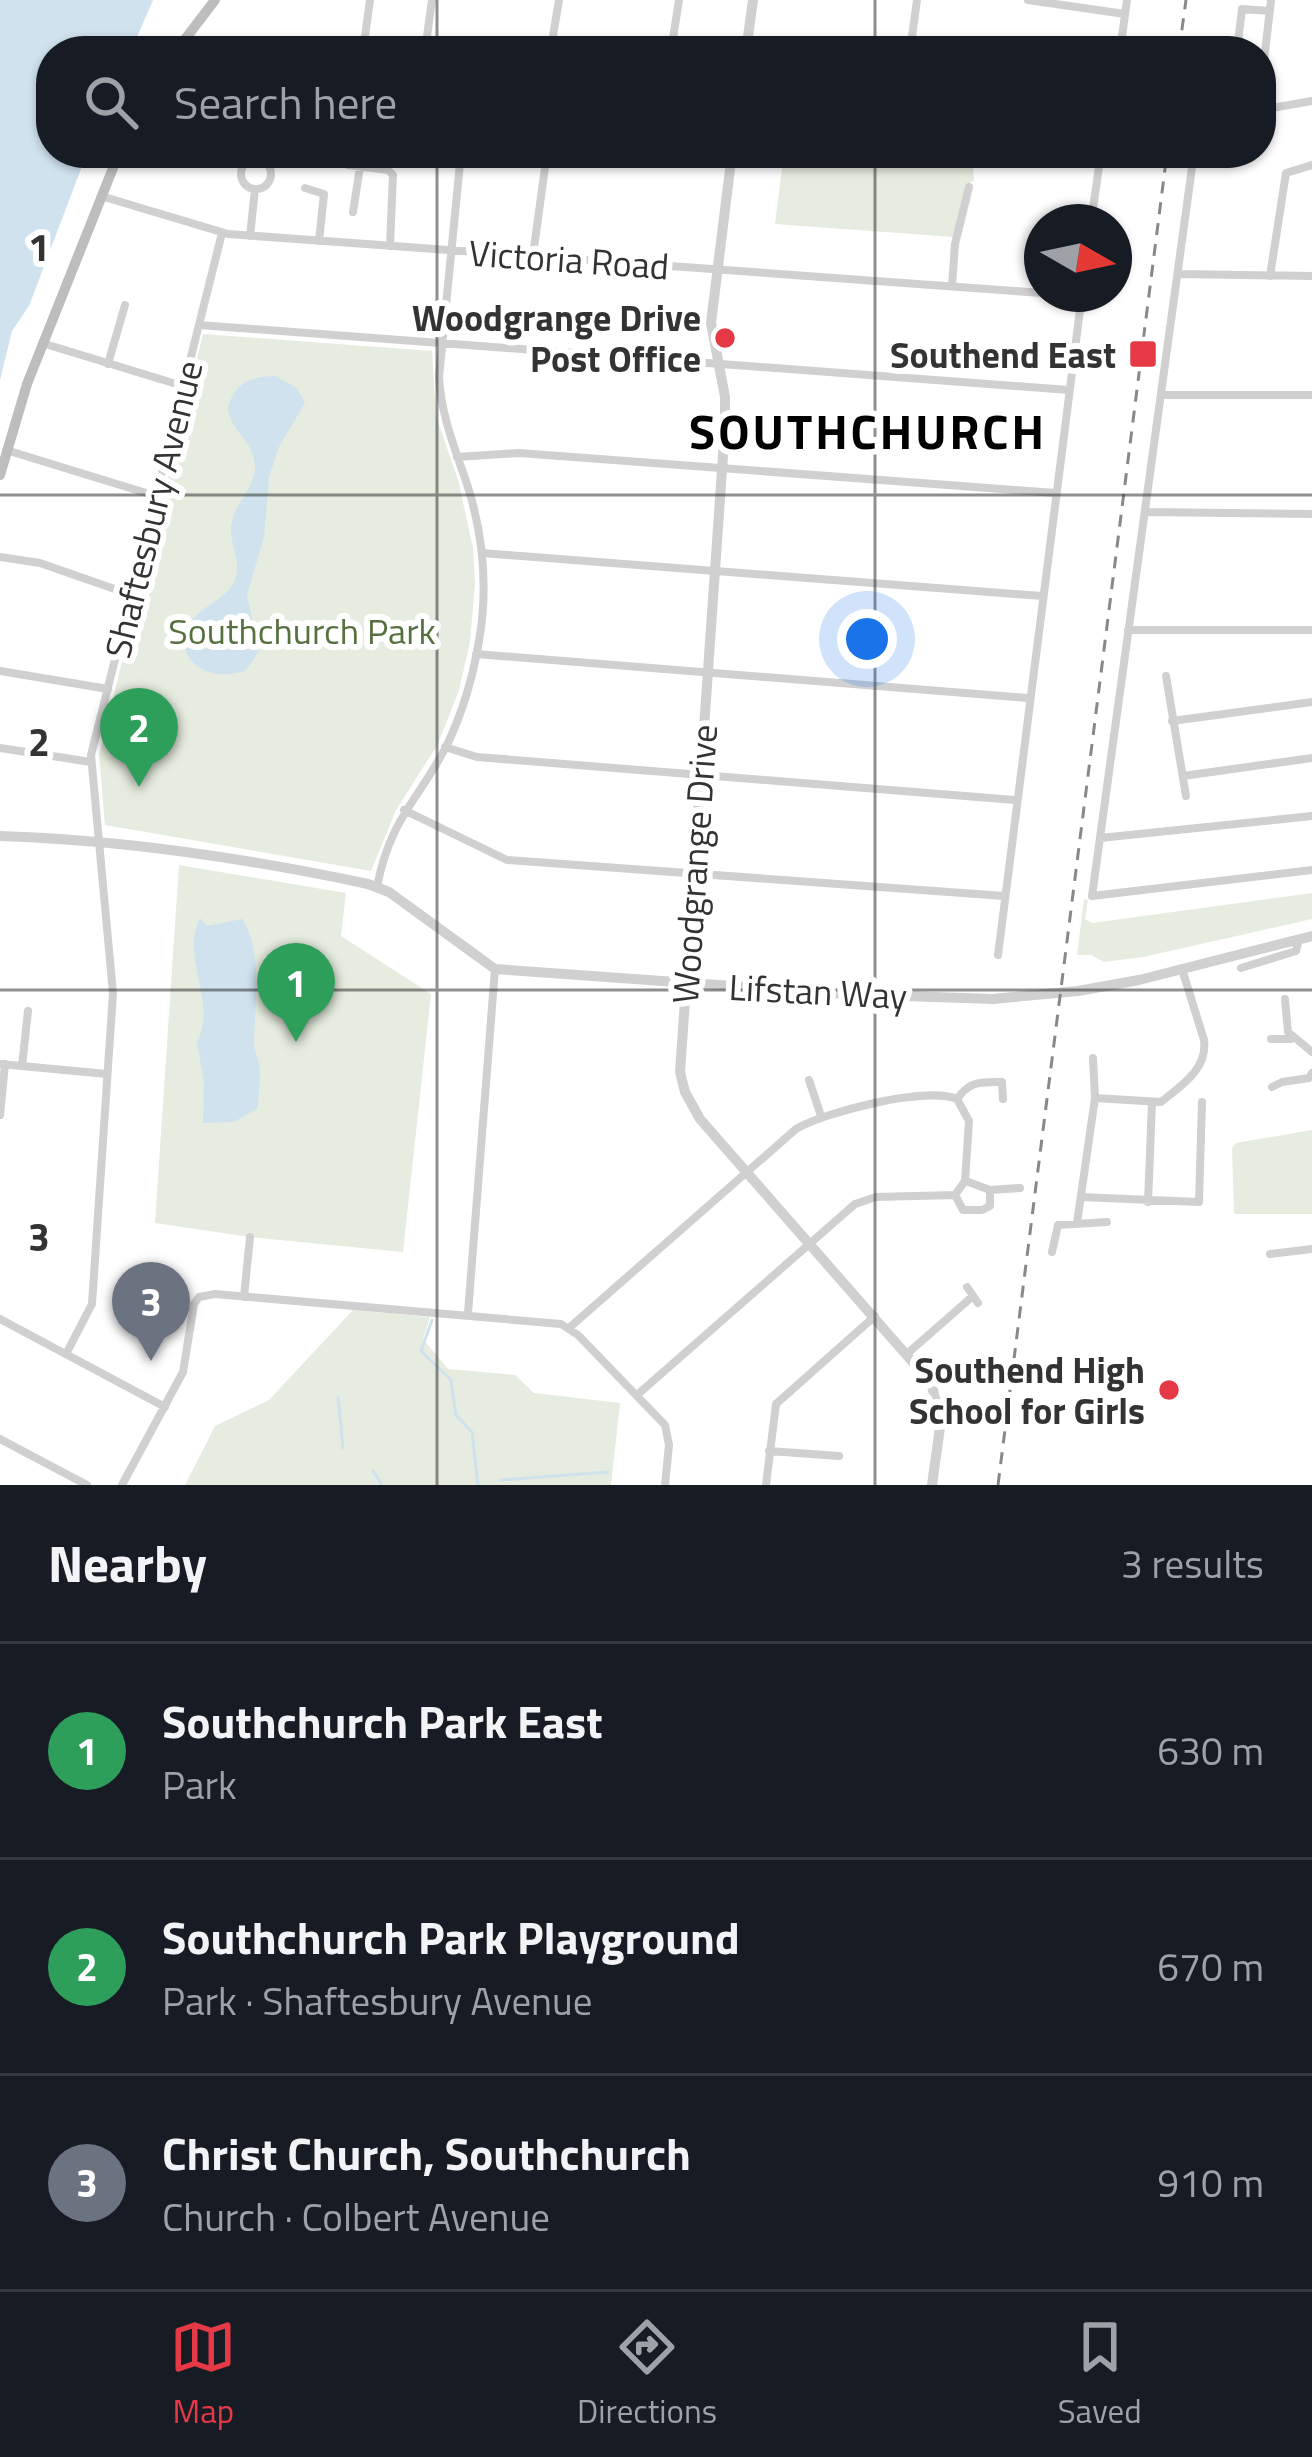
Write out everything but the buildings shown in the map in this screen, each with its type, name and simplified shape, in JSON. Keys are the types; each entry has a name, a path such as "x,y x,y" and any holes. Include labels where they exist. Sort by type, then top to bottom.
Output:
{"main road":[{"path":"187,36 215,0"},
{"path":"0,475 42,343 112,168"}],"street":[{"path":"365,36 370,0"},
{"path":"427,36 432,0"},
{"path":"553,36 559,0"},
{"path":"673,36 679,0"},
{"path":"752,36 753,0"},
{"path":"912,36 917,0"},
{"path":"1028,0 1125,14"},
{"path":"1122,36 1127,0"},
{"path":"1239,36 1242,4 1270,6 1267,36"},
{"path":"1276,107 1312,101"},
{"path":"1270,276 1286,173 1312,165"},
{"path":"242,168 246,185 255,189 265,186 269,168"},
{"path":"353,212 360,168"},
{"path":"369,168 388,170 393,176 390,246"},
{"path":"377,887 387,847 404,810 446,747 464,702 484,592 482,553 470,496 440,390 440,345 459,168"},
{"path":"533,255 545,168"},
{"name":"Woodgrange Drive","path":"730,168 712,323 726,407 680,1072 700,1119 932,1383 940,1408 932,1485"},
{"path":"1094,204 1099,168"},
{"path":"1192,168 1092,896 1312,870"},
{"path":"952,286 955,244 969,187"},
{"path":"305,188 324,194 319,241"},
{"path":"250,236 255,189"},
{"name":"Victoria Road","path":"101,196 250,236 1024,292"},
{"name":"Shaftesbury Avenue","path":"66,1354 92,1304 112,983 92,762 222,232"},
{"path":"1178,274 1312,276"},
{"path":"108,364 125,305"},
{"path":"998,955 1079,312"},
{"path":"199,325 1069,390"},
{"path":"42,343 183,386"},
{"path":"1161,395 1312,395"},
{"path":"6,450 156,496"},
{"path":"457,458 519,453 1055,493"},
{"path":"1145,512 1312,514"},
{"path":"482,553 1042,596"},
{"path":"0,556 40,562 132,595"},
{"path":"1128,630 1312,631"},
{"path":"476,654 1028,698"},
{"path":"0,671 108,689"},
{"path":"1166,681 1186,796"},
{"path":"1172,721 1312,702"},
{"path":"446,747 477,757 1015,800"},
{"path":"0,748 92,762"},
{"path":"1183,776 1312,758"},
{"path":"404,810 508,860 1004,896"},
{"path":"1100,838 1312,815"},
{"path":"0,836 100,839 185,850 377,887 495,969 468,1313"},
{"name":"Lifstan Way","path":"495,969 845,994 1019,998 1113,985 1305,937"},
{"name":"Lifstan Way","path":"1241,968 1296,951 1305,937"},
{"path":"1095,1098 1161,1102 1200,1066 1205,1052 1182,969"},
{"path":"1286,999 1288,1032 1312,1052"},
{"path":"22,1066 29,1011"},
{"path":"1271,1039 1292,1039"},
{"path":"1077,1223 1095,1098 1093,1058"},
{"path":"0,1115 3,1064 107,1074"},
{"path":"1272,1088 1309,1078 1312,1073"},
{"path":"808,1080 820,1116"},
{"path":"957,1099 975,1082 1002,1082 1003,1099"},
{"path":"569,1328 796,1129 820,1116 936,1094 957,1099 969,1121 965,1181 955,1195"},
{"path":"1081,1197 1198,1202 1202,1102"},
{"path":"1148,1202 1152,1103"},
{"path":"965,1181 990,1190 1020,1187"},
{"path":"955,1195 963,1210 982,1210 990,1206 990,1190"},
{"path":"638,1395 864,1199 955,1195"},
{"path":"1052,1252 1055,1228 1107,1222"},
{"path":"244,1297 250,1237"},
{"path":"1270,1254 1312,1250"},
{"path":"122,1485 185,1364 194,1304 208,1294 550,1320 569,1328 659,1417 668,1435 665,1485"},
{"path":"908,1353 972,1295"},
{"path":"766,1485 776,1405 875,1316"},
{"path":"0,1319 165,1407"},
{"path":"0,1438 87,1485"},
{"path":"769,1450 839,1456"}],"green space":[{"path":"782,168 973,168 974,181 966,184 954,237 775,224"},
{"name":"Southchurch Park","path":"203,334 432,351 436,416 458,480 473,548 470,642 459,690 438,744 396,810 371,871 105,825 99,755"},
{"path":"179,865 346,893 341,936 431,994 403,1252 155,1223"},
{"path":"1312,893 1312,919 1143,957 1104,962 1077,955 1084,899 1088,900 1085,919 1092,923"},
{"path":"1312,1130 1312,1214 1234,1214 1232,1148 1236,1143"},
{"path":"353,1310 430,1317 423,1339 448,1369 515,1375 534,1393 620,1403 611,1485 185,1485 215,1426 269,1400"}],"water":[{"path":"0,0 153,0 137,36 36,36 36,168 81,168 29,306 12,331 0,380"},
{"path":"275,376 297,388 305,403 279,447 269,477 264,537 247,595 259,651 246,670 211,672 192,661 185,641 192,621 234,582 237,568 231,527 255,466 228,408 244,383"},
{"path":"200,918 207,926 242,919 253,946 258,1108 234,1122 203,1123 204,1084 197,1041 204,1012 194,948"}],"waterway":[{"path":"432,1320 421,1351 451,1380 456,1415 472,1432 478,1485"},
{"path":"338,1397 343,1448"},
{"path":"373,1471 382,1485"},
{"path":"501,1480 608,1472"}],"railway":[{"path":"1181,36 1186,0"},
{"path":"998,1485 1165,168"}],"place":[{"name":"Woodgrange Drive Post Office","path":"725,338"},
{"name":"Southend East","path":"1143,354"},
{"name":"Southchurch Park Playground","path":"139,787"},
{"name":"Southchurch Park East","path":"296,1042"},
{"name":"Christ Church, Southchurch","path":"151,1361"},
{"name":"Southend High School for Girls","path":"1169,1390"}],"district":[{"name":"SOUTHCHURCH","path":"868,431"}]}
